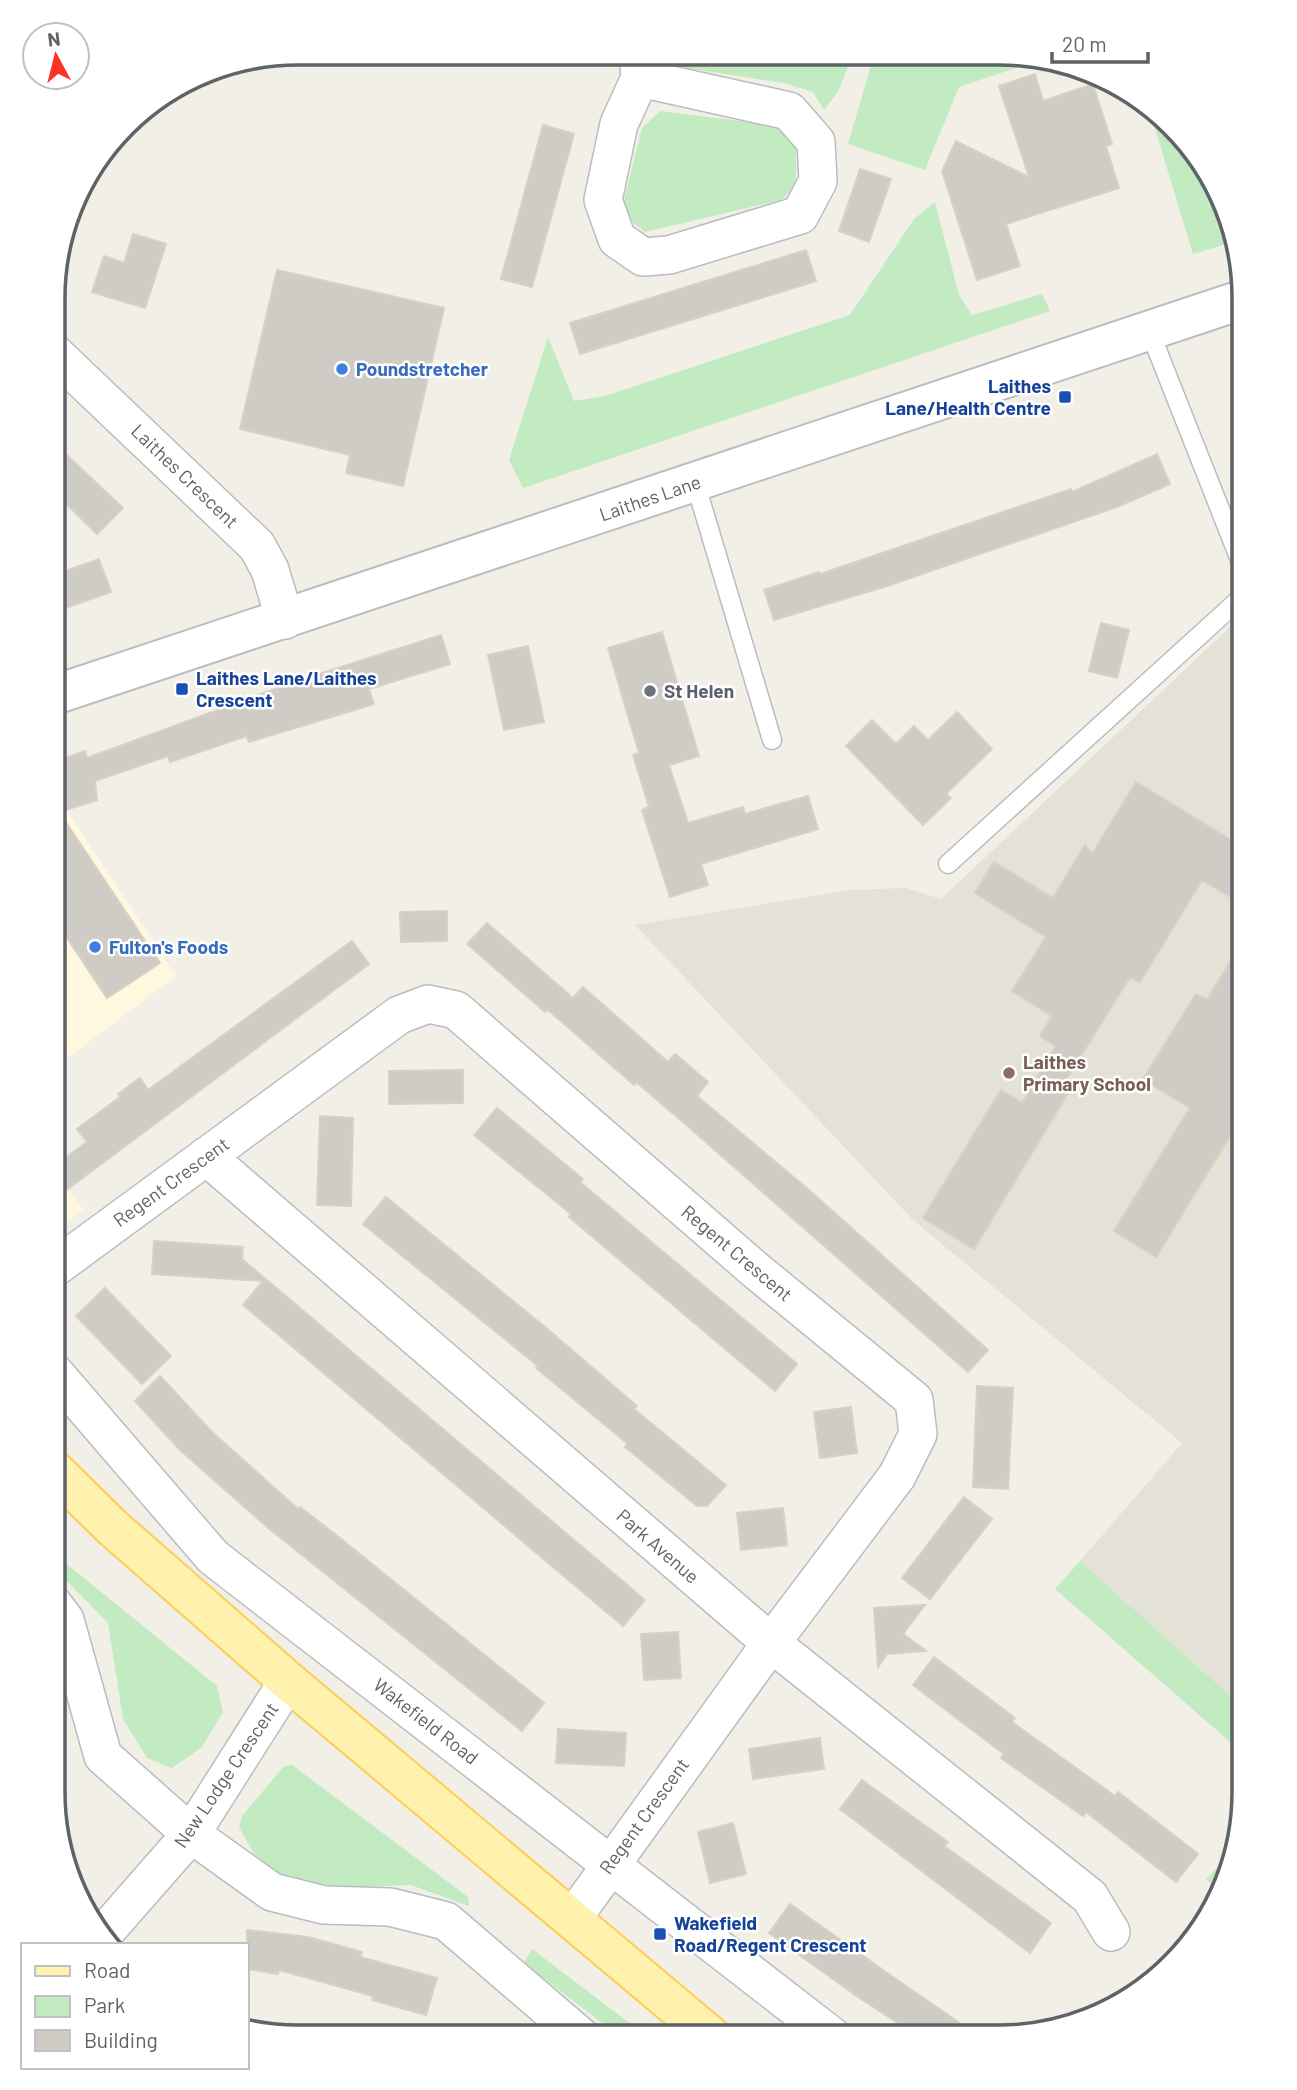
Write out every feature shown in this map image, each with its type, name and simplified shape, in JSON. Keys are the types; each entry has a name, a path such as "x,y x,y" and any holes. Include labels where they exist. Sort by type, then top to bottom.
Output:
{"main road":[{"name":"Laithes Lane","path":"65,691 1232,303"},
{"path":"65,1481 113,1528 288,1681 698,2025"}],"street":[{"path":"639,66 789,111 816,142 818,181 800,215 669,255 643,257 617,239 603,200 619,124 639,66"},
{"name":"Laithes Crescent","path":"65,363 257,546 270,570 285,620"},
{"name":"Regent Crescent","path":"65,1260 400,1015 428,1004 456,1010 754,1268 914,1400 918,1434 897,1476 609,1863 572,1919"},
{"name":"Park Avenue","path":"206,1156 771,1643 1090,1896 1111,1932"},
{"name":"Wakefield Road","path":"65,1385 213,1557 818,2025"},
{"path":"65,1620 103,1756 191,1834 272,1892 324,1905 390,1907 446,1921 567,2025"},
{"name":"New Lodge Crescent","path":"109,1928 191,1834 288,1681"}],"lane":[{"path":"1150,332 1232,540"},
{"path":"695,482 772,740"},
{"path":"948,864 1232,606"}],"shaded area":[{"name":"Laithes Primary School","path":"1232,625 1232,1697 1080,1561 1182,1443 914,1221 635,925 850,890 906,888 941,899"},
{"path":"65,808 176,976 65,1060"},
{"path":"65,1185 84,1210 65,1223"}],"green space":[{"path":"678,65 849,65 838,92 824,110 813,92 784,83"},
{"path":"871,65 1021,66 959,87 925,170 848,144"},
{"path":"660,111 773,125 796,141 796,187 781,200 645,232 628,219 624,200 642,128"},
{"path":"1153,124 1184,156 1201,182 1224,238 1226,244 1193,254"},
{"path":"935,202 959,295 972,315 1042,294 1050,311 523,488 509,460 548,337 574,401 605,396 850,315 914,219"},
{"path":"1080,1561 1232,1697 1232,1744 1055,1589"},
{"path":"65,1563 217,1686 223,1712 202,1747 172,1768 147,1758 123,1719 108,1623 65,1579"},
{"path":"292,1765 468,1897 469,1906 411,1885 303,1889 270,1870 253,1852 239,1827 242,1816 284,1766"},
{"path":"1220,1864 1212,1885 1206,1879"},
{"path":"532,1949 632,2025 605,2025 524,1963"}],"building":[{"path":"1035,74 1043,101 1094,86 1112,144 1106,146 1119,188 1006,224 1020,266 977,280 942,171 956,141 1029,177 999,86"},
{"path":"543,125 574,134 532,287 501,279"},
{"path":"860,169 891,179 869,242 839,231"},
{"path":"133,234 166,244 145,308 92,292 104,256 124,263"},
{"path":"806,250 816,281 580,354 570,323"},
{"name":"Poundstretcher","path":"277,270 444,308 403,486 346,473 350,455 240,429"},
{"path":"65,453 123,508 97,534 65,503"},
{"path":"1157,454 1170,484 1117,507 887,586 774,620 764,590 819,572 820,574 1071,489 1072,492"},
{"path":"99,559 111,592 65,608 65,571"},
{"path":"1101,623 1129,630 1117,678 1089,671"},
{"path":"662,632 699,756 669,765 688,823 743,807 745,814 808,796 818,829 701,864 708,885 670,897 642,810 649,807 633,755 639,753 608,648"},
{"path":"441,635 450,664 369,689 374,704 249,742 247,736 170,762 168,756 95,781 97,800 65,810 65,758 85,751 87,758 288,684"},
{"path":"528,646 544,722 504,730 488,655"},
{"path":"957,712 992,749 946,794 951,798 923,825 846,746 872,720 896,744 914,726 928,740"},
{"path":"1136,782 1232,841 1232,898 1202,880 1140,982 1130,977 1063,1085 1070,1090 974,1249 923,1218 1001,1090 1022,1103 1056,1046 1040,1036 1052,1016 1012,991 1046,937 975,893 994,862 1053,898 1085,845 1092,854"},
{"path":"65,821 160,963 107,998 65,935"},
{"path":"447,911 447,941 401,942 400,912"},
{"path":"487,923 573,998 583,987 668,1062 675,1054 708,1082 697,1096 809,1190 988,1350 968,1372 636,1082 634,1085 547,1009 545,1012 467,944"},
{"path":"352,941 369,964 65,1191 65,1158 87,1142 77,1129 120,1097 118,1094 140,1078 148,1090"},
{"path":"1232,959 1232,1133 1156,1257 1114,1231 1190,1108 1143,1079 1196,994 1207,1000"},
{"path":"463,1070 463,1103 389,1104 389,1071"},
{"path":"497,1108 583,1179 580,1182 797,1364 775,1391 569,1217 571,1214 474,1135"},
{"path":"320,1116 353,1118 351,1206 317,1205"},
{"path":"386,1197 551,1332 637,1406 634,1409 726,1485 707,1506 697,1506 625,1447 628,1444 536,1368 538,1366 363,1224"},
{"path":"154,1241 243,1247 242,1259 645,1600 623,1626 243,1305 263,1281 152,1274"},
{"path":"105,1288 171,1356 142,1384 76,1316"},
{"path":"160,1376 212,1432 298,1509 300,1507 340,1538 544,1703 522,1731 267,1527 179,1449 135,1401"},
{"path":"977,1386 1013,1388 1008,1489 973,1487"},
{"path":"851,1407 857,1453 820,1458 814,1412"},
{"path":"964,1497 992,1519 930,1599 902,1578"},
{"path":"783,1508 787,1545 741,1550 737,1513"},
{"path":"925,1605 903,1634 926,1651 887,1654 878,1667 874,1608"},
{"path":"678,1632 681,1678 644,1680 641,1634"},
{"path":"934,1657 1015,1718 1012,1722 1115,1796 1118,1792 1198,1854 1176,1882 1086,1812 1083,1816 1001,1758 1004,1754 913,1685"},
{"path":"558,1729 626,1733 624,1766 556,1763"},
{"path":"820,1738 824,1769 753,1779 749,1749"},
{"path":"862,1780 948,1842 944,1846 1051,1923 1030,1953 840,1809"},
{"path":"733,1823 746,1874 710,1883 698,1832"},
{"path":"790,1904 963,2025 901,2025 769,1933"},
{"path":"247,1930 308,1937 362,1952 360,1957 437,1978 426,2015 372,2000 373,1996 279,1970 278,1974 248,1969"}],"place":[{"name":"Poundstretcher","path":"342,369"},
{"name":"Laithes Lane/Health Centre","path":"1065,397"},
{"name":"Laithes Lane/Laithes Crescent","path":"182,689"},
{"name":"St Helen","path":"650,691"},
{"name":"Fulton's Foods","path":"95,947"},
{"name":"Laithes Primary School","path":"1009,1073"},
{"name":"Wakefield Road/Regent Crescent","path":"660,1934"}]}
